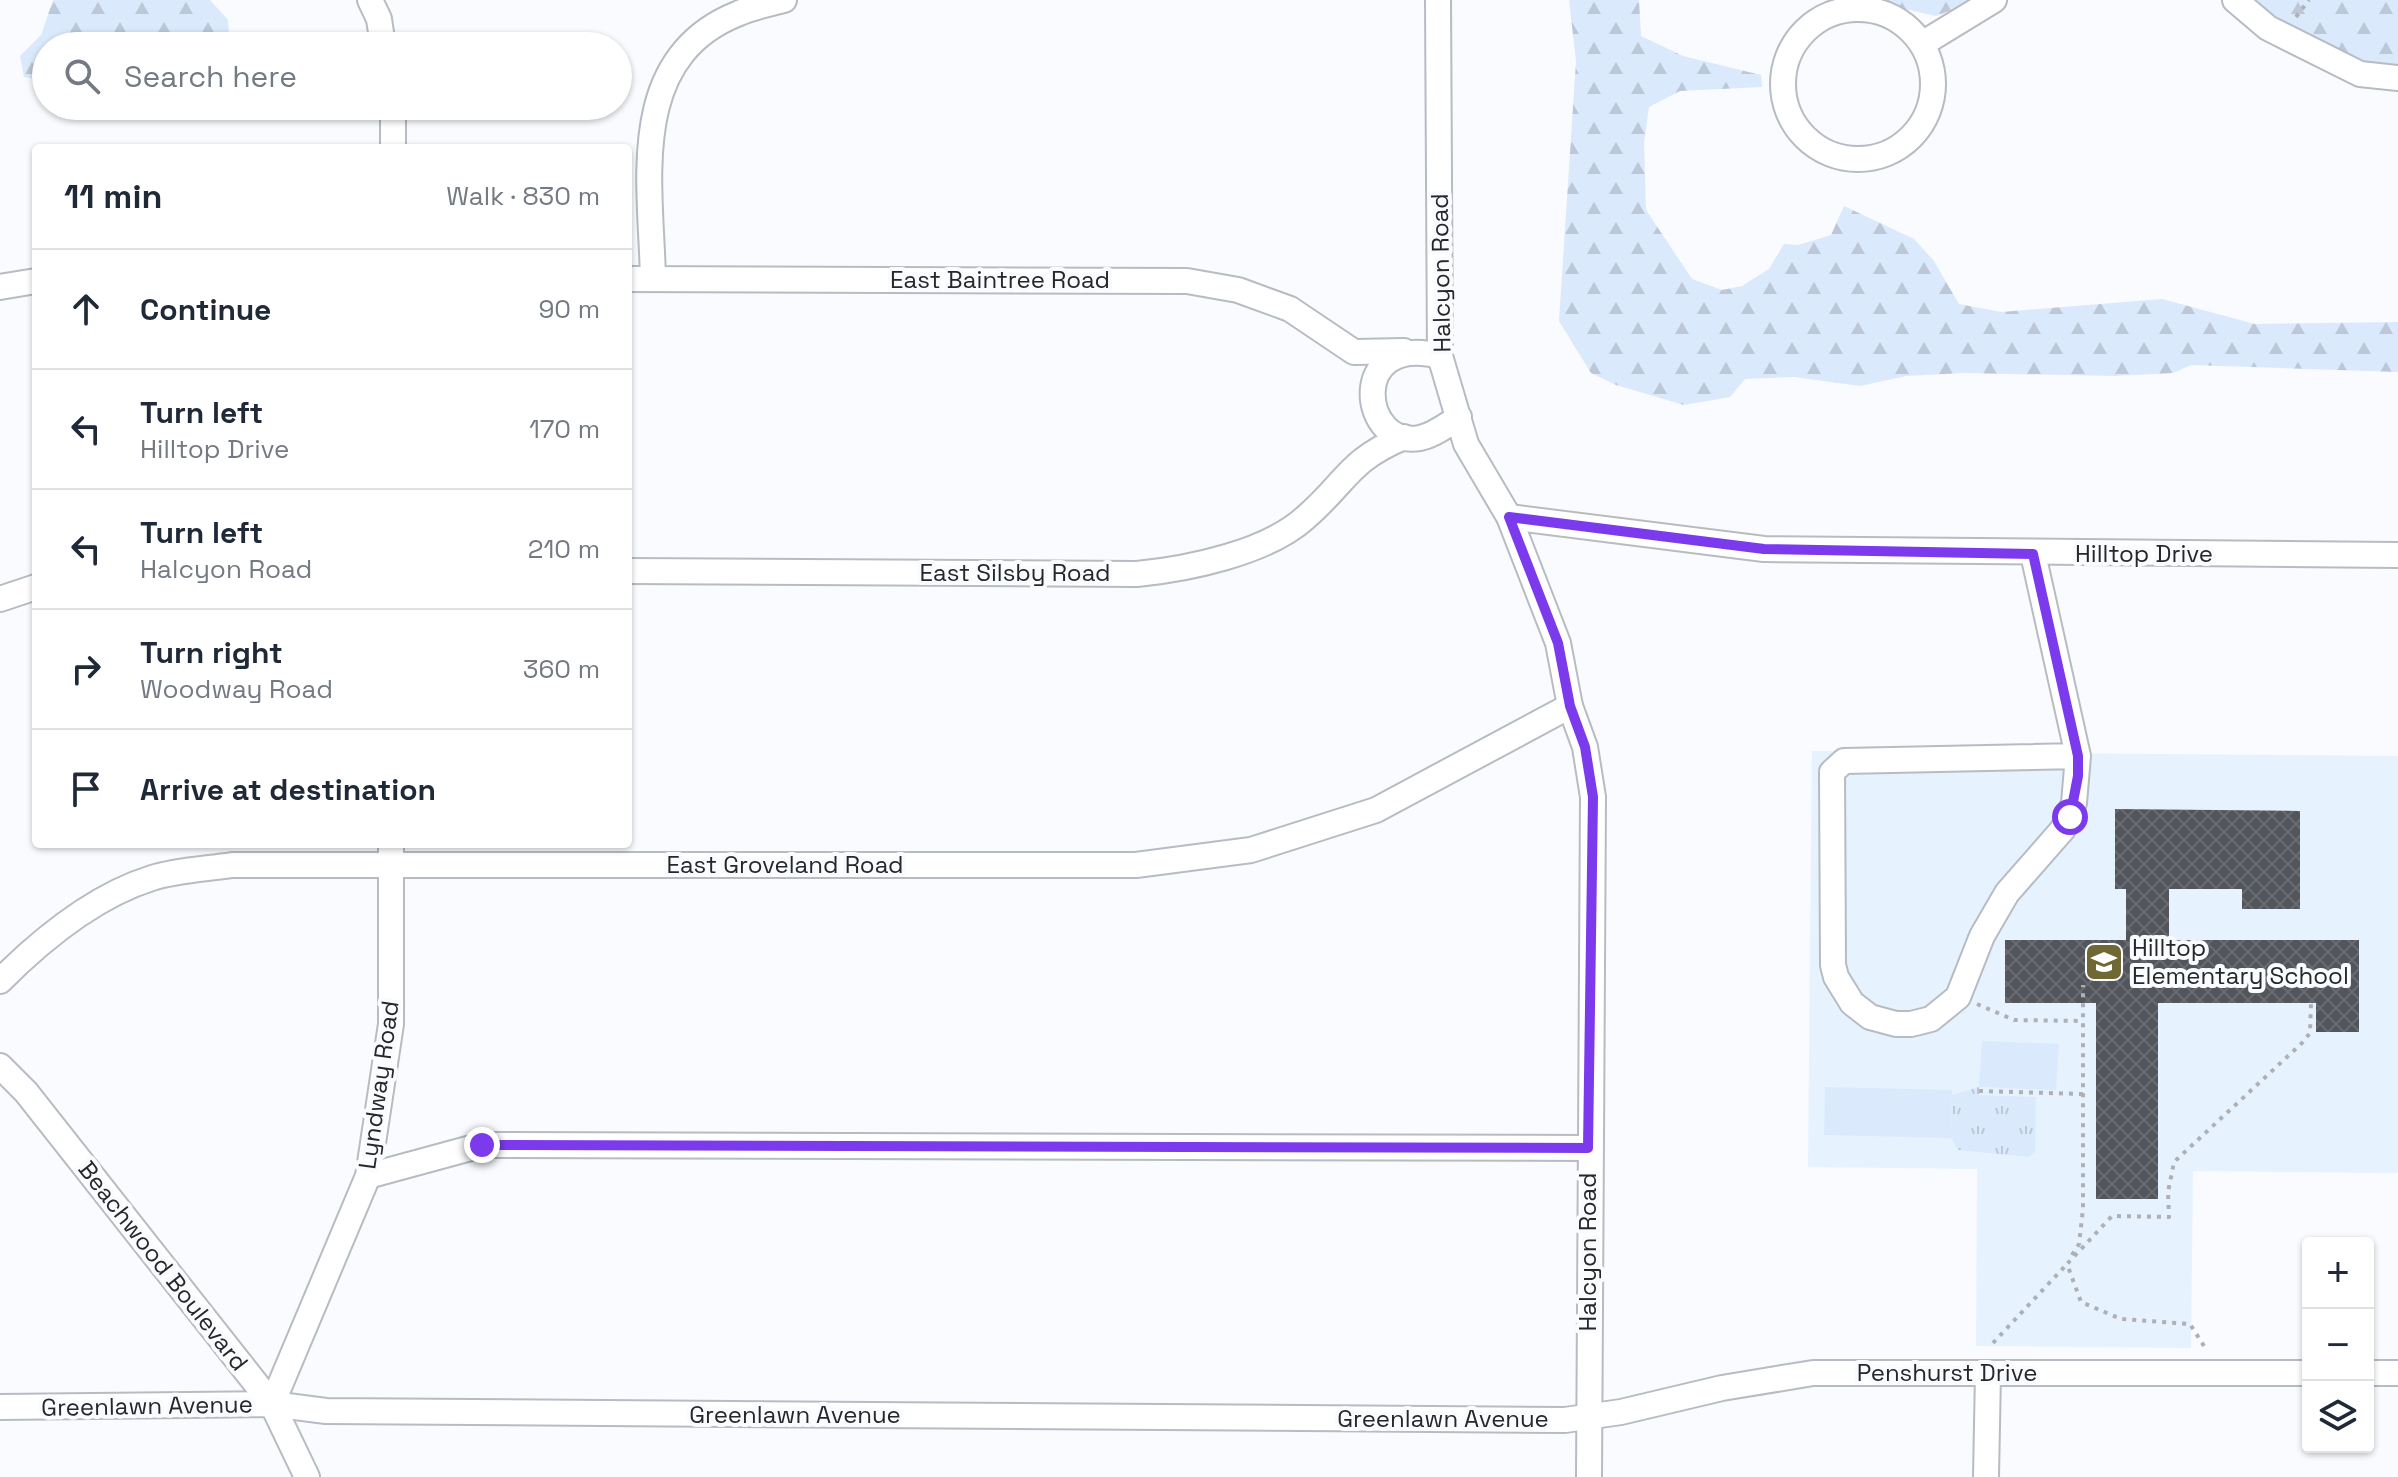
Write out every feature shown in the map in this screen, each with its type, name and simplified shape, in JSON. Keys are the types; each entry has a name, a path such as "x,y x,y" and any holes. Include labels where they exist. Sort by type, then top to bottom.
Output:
{"street":[{"path":"370,0 381,32"},
{"path":"653,279 651,128 665,75 698,38 736,14 784,0"},
{"name":"Halcyon Road","path":"1438,0 1440,356 1466,444 1509,517 1558,643 1570,706 1585,747 1593,797 1588,1148 1589,1477"},
{"path":"1922,44 1994,0"},
{"path":"2235,0 2268,28 2360,74 2398,78"},
{"path":"1859,8 1882,12 1904,24 1922,44 1933,77 1929,109 1919,128 1901,146 1875,157 1845,158 1811,143 1791,120 1782,80 1786,58 1800,34 1816,20 1835,12 1859,8"},
{"path":"393,120 393,144"},
{"name":"East Baintree Road","path":"632,279 1187,281 1238,290 1290,309 1354,352"},
{"path":"0,287 32,282"},
{"path":"1440,356 1419,350 1354,352 1373,401 1390,431 1404,437 1418,438 1459,417"},
{"path":"1373,401 1373,380 1380,367 1404,351"},
{"name":"East Silsby Road","path":"1362,456 1373,401"},
{"name":"East Silsby Road","path":"632,571 1137,574 1182,570 1250,549 1304,520 1362,456 1404,437"},
{"name":"Hilltop Drive","path":"1509,517 1764,549 2033,554 2398,555"},
{"path":"2033,554 2078,756 2078,776 2070,817 2007,893 1982,936 1958,997 1931,1019 1896,1024 1870,1017 1845,994 1833,965 1832,772 1836,765 1844,761 1884,759 2078,756"},
{"path":"0,599 32,588"},
{"name":"East Groveland Road","path":"0,981 31,950 94,905 153,878 232,865 391,854 1136,865 1251,850 1376,810 1570,706"},
{"name":"Lyndway Road","path":"272,1404 368,1176 391,1024 391,854"},
{"name":"Beachwood Boulevard","path":"0,1066 26,1092 272,1404 307,1477"},
{"path":"368,1176 482,1145 1588,1148"},
{"name":"Penshurst Drive","path":"1590,1415 1621,1412 1722,1388 1813,1373 2302,1373"},
{"path":"1986,1477 1988,1373"},
{"path":"2374,1373 2398,1373"},
{"name":"Greenlawn Avenue","path":"0,1407 272,1404 358,1412 1565,1420 1590,1415"}],"path":[{"path":"2067,1264 2079,1244 2083,1209 2083,985"},
{"path":"1958,997 2014,1020 2083,1021"},
{"path":"1993,1343 2112,1216 2169,1217 2168,1192 2174,1162 2302,1043 2310,1033 2311,1003"},
{"path":"1979,1091 2083,1094"},
{"path":"2067,1264 2081,1302 2121,1319 2190,1324 2204,1346"}],"shaded area":[{"name":"Hilltop Elementary School","path":"1812,751 2398,756 2398,1173 2193,1171 2191,1348 1976,1346 1977,1169 1808,1167"}],"green space":[{"path":"53,0 210,0 228,20 229,32 42,32"},
{"path":"1569,0 1639,0 1641,36 1683,56 1761,75 1762,87 1680,91 1649,107 1644,143 1646,210 1692,279 1722,290 1742,286 1769,269 1784,244 1798,245 1831,235 1844,206 1914,239 1934,261 1959,304 2001,312 2162,299 2255,324 2398,322 2398,372 2191,365 2173,373 2115,376 1964,373 1906,376 1860,386 1794,377 1745,379 1730,397 1684,405 1616,385 1591,373 1559,321 1576,61"},
{"path":"1864,0 1978,0 1936,16"},
{"path":"2235,0 2398,0 2398,78 2360,74"},
{"path":"32,44 32,78 24,77 20,56"},
{"path":"1982,1041 2059,1044 2056,1090 1979,1087"},
{"path":"1825,1087 1952,1090 1951,1138 1824,1135"},
{"path":"1979,1087 1980,1095 2036,1097 2035,1152 2029,1157 1958,1150 1951,1138 1952,1095"}],"building":[{"path":"2115,809 2300,811 2300,909 2242,909 2242,889 2169,889 2169,940 2359,940 2359,1032 2316,1032 2316,1003 2158,1003 2158,1199 2096,1199 2096,1003 2005,1003 2005,940 2126,940 2126,889 2115,889"}],"place":[{"name":"Hilltop Elementary School","path":"2104,962"}],"route":[{"path":"482,1145 1588,1148 1593,797 1585,747 1570,706 1558,643 1509,517 1764,549 2033,554 2078,756 2078,776 2070,817"}]}
